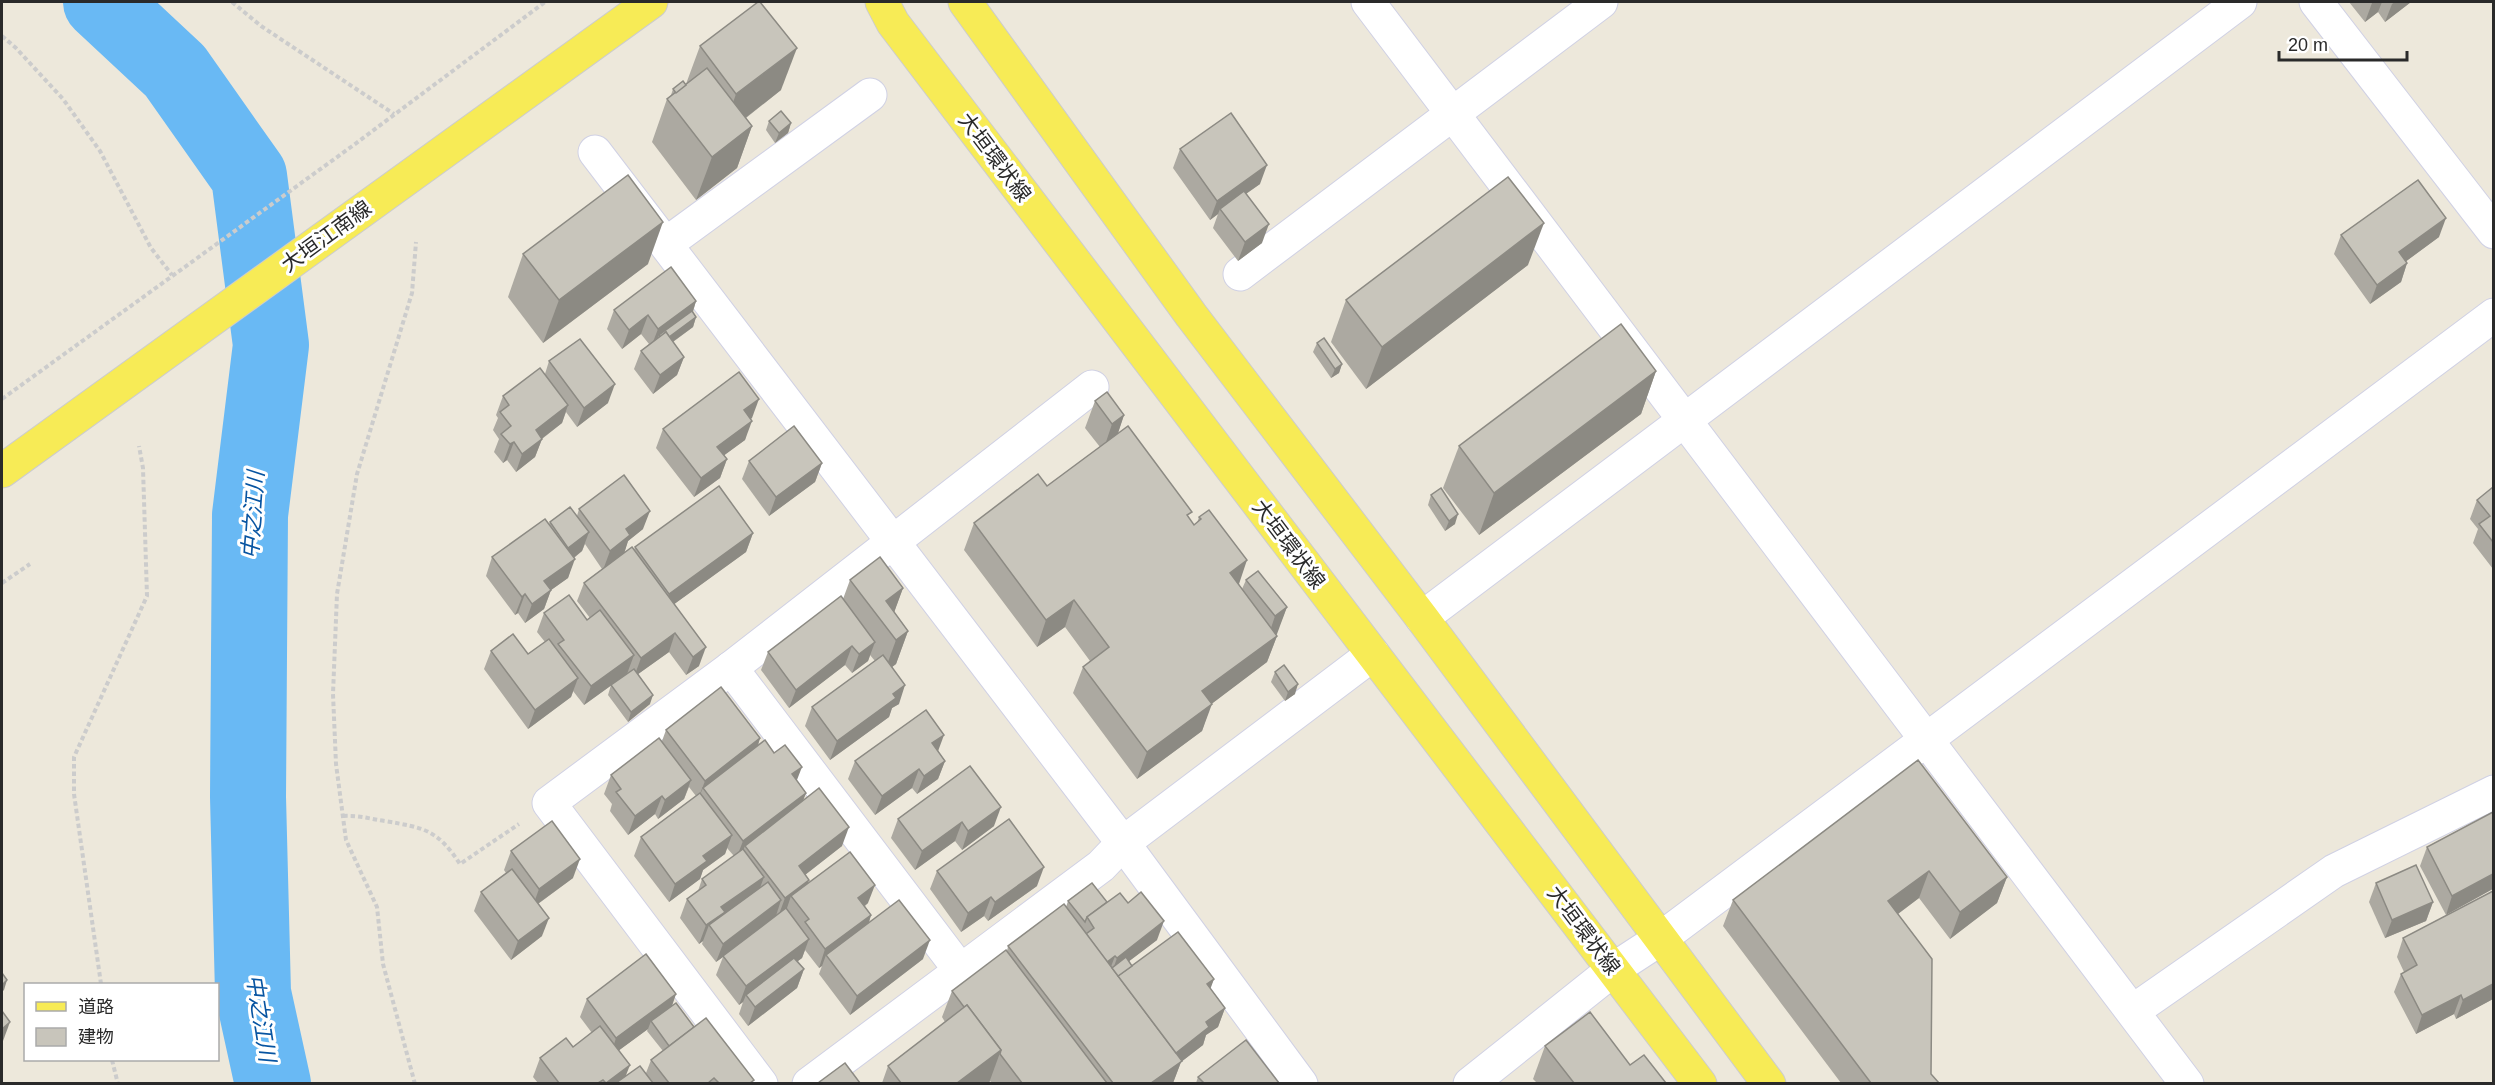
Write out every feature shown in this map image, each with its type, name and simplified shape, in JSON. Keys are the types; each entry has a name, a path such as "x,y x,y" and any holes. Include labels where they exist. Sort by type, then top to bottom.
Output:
{"main road":[{"name":"大垣江南線","path":"2,471 651,2"},
{"name":"大垣環状線","path":"882,2 893,23 1700,1083"},
{"path":"965,2 1191,315 1422,618 1769,1083"}],"street":[{"path":"1368,2 2187,1083"},
{"path":"1240,274 1601,2"},
{"path":"1422,618 2240,2"},
{"path":"2316,2 2493,232"},
{"path":"666,244 870,95"},
{"path":"596,152 1123,843 1301,1083"},
{"path":"1470,1083 1614,969 1660,939 2493,315"},
{"path":"761,1083 549,803 731,668 1092,387"},
{"path":"809,1083 1101,866 1123,843 1373,654"},
{"path":"731,668 960,970"},
{"path":"2133,1011 2334,871 2493,792"}],"path":[{"path":"232,2 261,26 394,114"},
{"path":"2,399 351,147 545,2"},
{"path":"2,36 63,99 100,151 151,248 172,275"},
{"path":"414,1083 383,964 377,907 346,840 336,764 333,694 337,594 357,474 412,293 416,242"},
{"path":"101,983 74,794 74,757 147,596 143,468 139,446"},
{"path":"2,584 30,564"},
{"path":"343,816 358,814 383,821 417,825 446,843 460,864 549,803"},
{"path":"112,1061 118,1083"}],"building":[{"path":"758,2 797,48 736,94 700,46"},
{"path":"707,68 752,126 712,157 667,99"},
{"path":"683,81 686,85 676,93 673,89"},
{"path":"781,111 791,123 779,133 769,121"},
{"path":"1231,113 1267,165 1217,201 1180,149"},
{"path":"628,175 663,222 559,300 523,254"},
{"path":"1508,177 1544,223 1382,347 1346,300"},
{"path":"2418,180 2446,218 2399,252 2407,263 2377,285 2341,235"},
{"path":"1244,191 1269,224 1245,242 1220,209"},
{"path":"671,267 696,301 658,329 648,315 629,330 614,310"},
{"path":"692,311 696,317 669,337 666,332 660,337 659,335"},
{"path":"1621,324 1656,371 1494,493 1459,446"},
{"path":"666,332 684,357 660,375 641,351"},
{"path":"1324,338 1342,364 1335,369 1317,343"},
{"path":"580,339 615,384 584,408 549,361"},
{"path":"540,368 568,405 536,430 542,439 522,454 514,442 510,444 501,434 511,426 500,412 509,405 503,396"},
{"path":"739,372 759,399 744,410 752,421 717,447 727,459 701,478 663,429"},
{"path":"1107,392 1124,415 1112,424 1095,401"},
{"path":"794,426 822,463 776,497 749,461"},
{"path":"1128,426 1192,512 1187,515 1194,525 1201,519 1199,517 1209,510 1247,560 1230,573 1277,636 1202,691 1212,704 1147,752 1083,667 1109,647 1074,600 1046,620 974,523 1038,474 1047,486"},
{"path":"624,475 650,511 626,529 630,535 610,551 579,509"},
{"path":"719,486 753,533 669,594 635,547"},
{"path":"2493,487 2493,542 2479,524 2490,516 2477,500"},
{"path":"1441,488 1458,514 1449,521 1431,495"},
{"path":"570,507 589,532 568,548 550,522"},
{"path":"545,519 575,559 544,581 551,590 532,604 525,594 522,597 492,557"},
{"path":"632,547 706,647 693,657 675,633 641,658 584,583"},
{"path":"880,557 903,588 886,601 908,631 896,640 850,580"},
{"path":"1258,571 1287,607 1275,616 1246,580"},
{"path":"569,595 587,620 600,610 634,655 591,686 558,644 564,640 544,613"},
{"path":"841,596 875,642 859,654 852,646 796,690 768,652"},
{"path":"513,634 528,654 549,639 578,678 535,710 491,651"},
{"path":"883,655 905,685 893,694 896,698 837,741 812,707"},
{"path":"1284,665 1298,684 1288,692 1275,672"},
{"path":"634,669 653,695 631,712 611,685"},
{"path":"721,687 760,738 705,781 666,730"},
{"path":"926,710 944,735 932,743 945,761 924,776 919,769 882,796 855,761"},
{"path":"659,738 691,780 665,800 662,796 635,816 616,792 621,789 611,775"},
{"path":"765,740 774,753 785,745 802,767 792,774 806,793 743,841 703,788"},
{"path":"1918,760 2007,877 1960,912 1929,871 1888,901 1932,959 1931,1074 1939,1083 1871,1083 1733,900"},
{"path":"970,766 1001,807 968,831 962,822 922,851 898,819"},
{"path":"819,788 849,827 799,866 809,880 785,898 745,846"},
{"path":"700,793 732,835 703,856 707,861 675,884 641,837"},
{"path":"2493,812 2493,874 2452,896 2427,847"},
{"path":"1009,819 1044,867 995,902 991,897 968,913 937,871"},
{"path":"552,821 580,859 539,889 511,851"},
{"path":"743,849 764,877 721,907 725,912 706,925 687,899 706,885 702,879"},
{"path":"850,852 875,885 858,898 871,915 825,949 805,922 809,919 791,896"},
{"path":"2416,865 2433,902 2392,920 2376,883"},
{"path":"512,869 549,918 518,941 481,892"},
{"path":"768,882 781,900 723,944 709,925"},
{"path":"1092,883 1107,902 1087,917 1085,922 1068,901"},
{"path":"2493,891 2493,984 2463,1000 2461,995 2422,1015 2401,974 2417,965 2403,938"},
{"path":"1141,892 1164,921 1117,958 1115,956 1107,962 1086,934 1094,928 1087,917 1120,893 1128,903"},
{"path":"899,900 930,940 857,996 826,955"},
{"path":"1064,904 1182,1061 1151,1083 1113,1083 1008,946"},
{"path":"786,908 809,939 746,986 723,956"},
{"path":"1178,932 1214,979 1207,984 1225,1008 1206,1022 1209,1027 1176,1053 1118,976"},
{"path":"1006,950 1107,1083 1022,1083 1000,1054 1001,1050 967,1005 964,1007 952,991"},
{"path":"646,954 676,994 616,1038 587,999"},
{"path":"1126,957 1132,966 1118,976 1112,968"},
{"path":"794,958 804,969 755,1007 746,995"},
{"path":"2,973 7,980 2,985"},
{"path":"676,1003 694,1027 669,1046 651,1021"},
{"path":"967,1005 1001,1050 957,1083 901,1083 888,1066"},
{"path":"2,1011 10,1022 2,1029"},
{"path":"1590,1012 1630,1065 1644,1055 1666,1083 1574,1083 1545,1046"},
{"path":"706,1018 754,1080 750,1083 719,1083 714,1078 708,1083 669,1083 651,1060"},
{"path":"600,1026 630,1065 606,1083 603,1080 598,1083 559,1083 540,1058 566,1038 573,1047"},
{"path":"1246,1040 1279,1083 1204,1083 1198,1077"},
{"path":"845,1063 860,1083 818,1083"},
{"path":"640,1066 653,1083 616,1083"}],"waterway":[{"name":"中之江川","path":"101,2 175,71 249,176 271,345 250,515 248,797 253,993 273,1084"}]}
